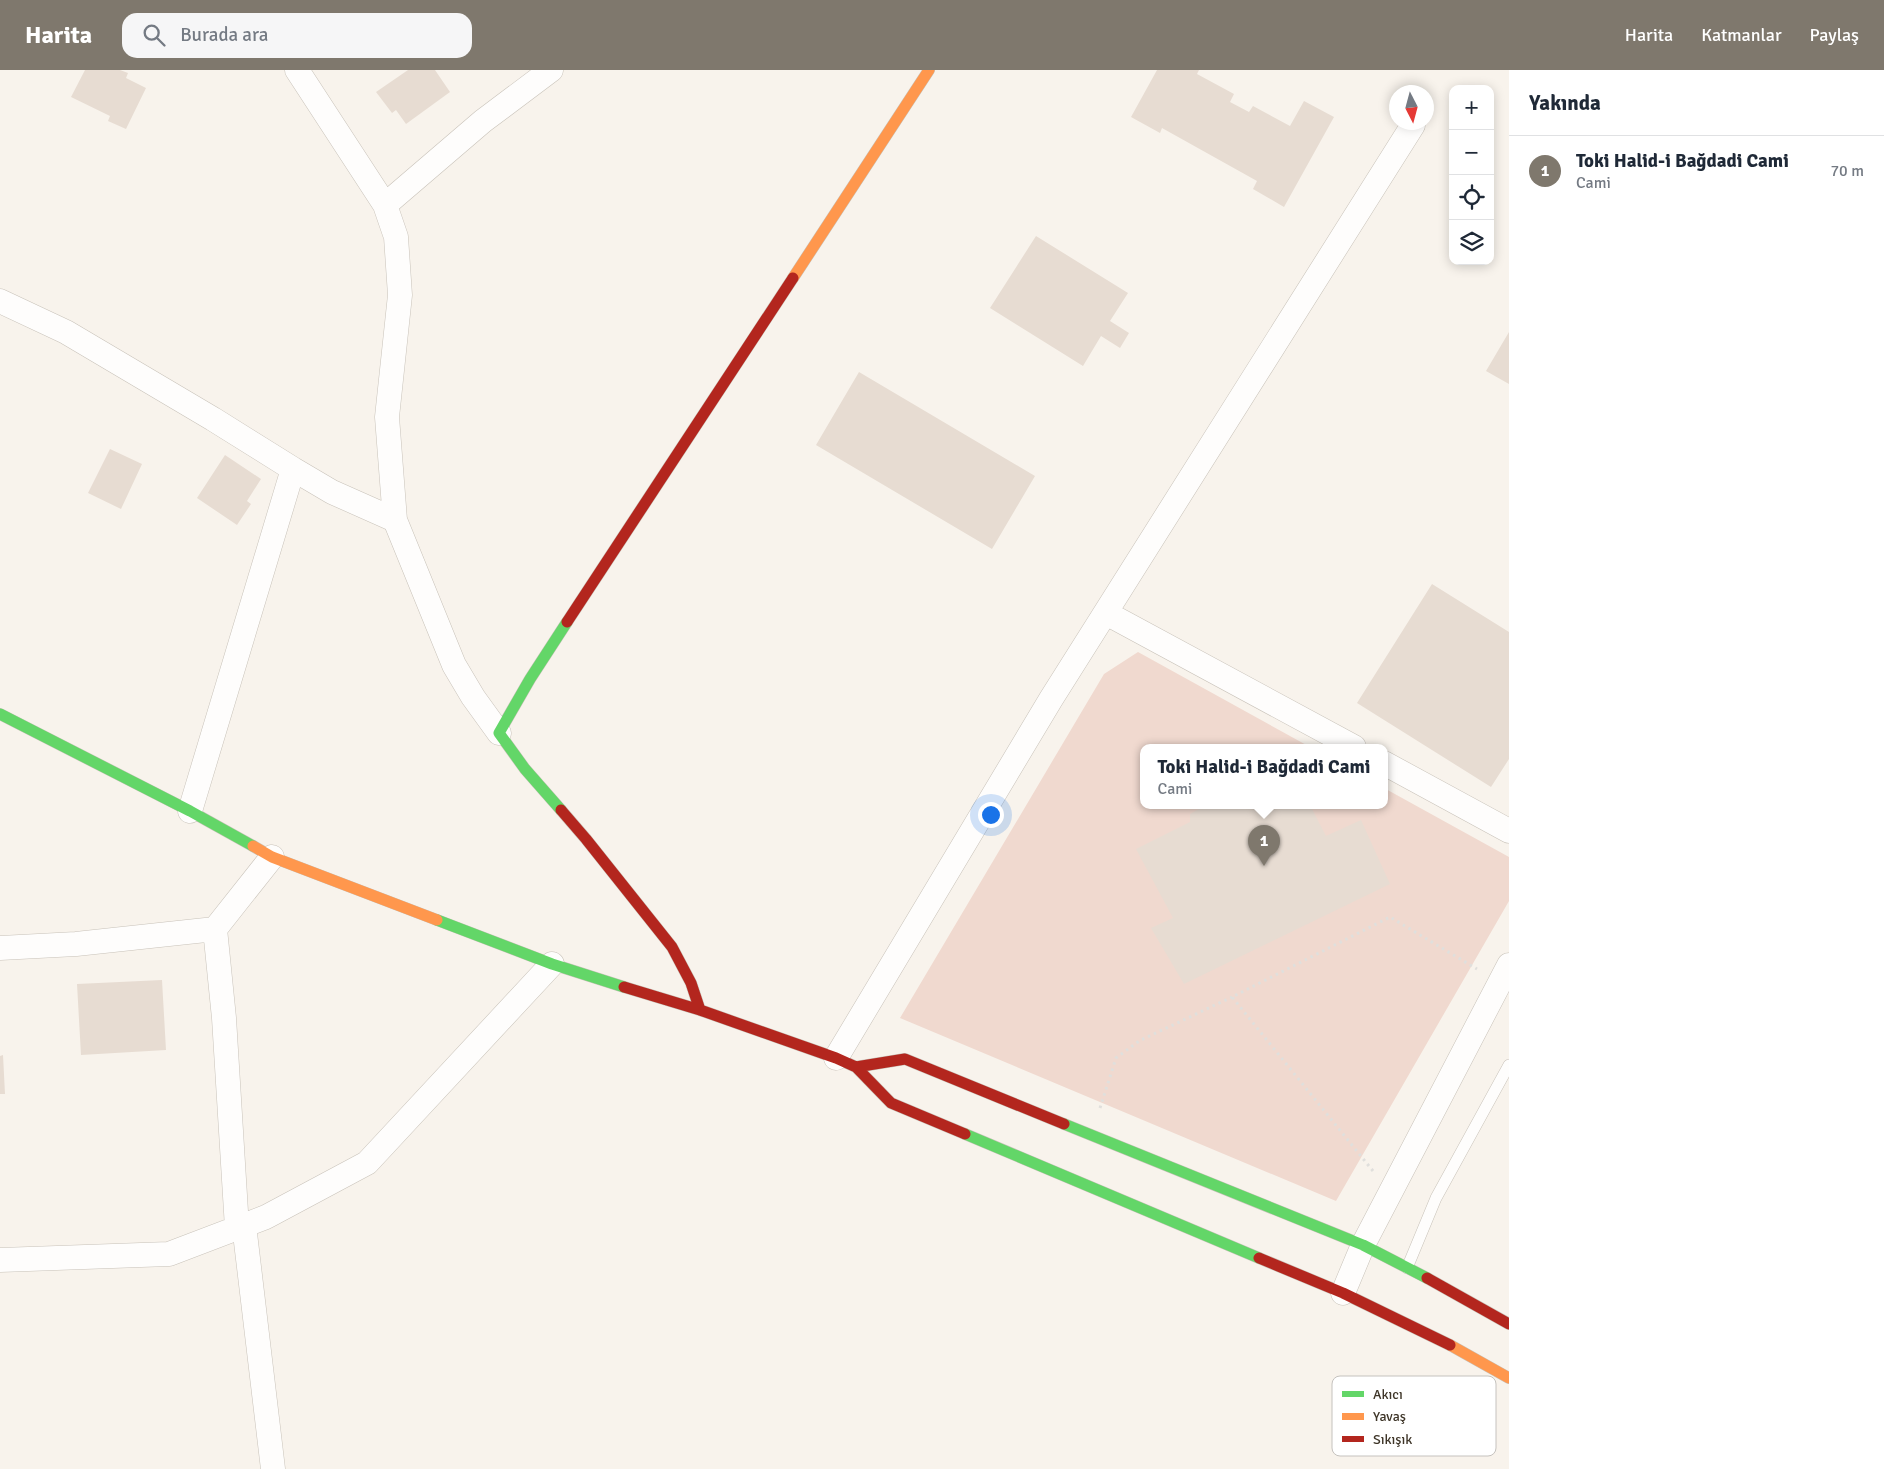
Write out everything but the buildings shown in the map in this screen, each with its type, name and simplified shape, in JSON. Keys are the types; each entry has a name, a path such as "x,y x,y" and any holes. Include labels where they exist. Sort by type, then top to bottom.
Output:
{"street":[{"path":"297,70 385,205 396,237 400,295 387,417 395,520 454,665 473,697 525,769 586,839 672,947 691,983 700,1010"},
{"path":"385,205 483,121 551,70"},
{"path":"499,733 530,678 929,70"},
{"path":"846,1062 1051,699 1410,130"},
{"path":"0,301 66,332 332,492 395,520"},
{"path":"190,811 293,469"},
{"path":"1106,613 1348,744"},
{"path":"0,714 190,811 272,857 552,964 700,1010 846,1062 891,1103 1343,1293 1469,1354 1509,1378"},
{"path":"1388,766 1509,831"},
{"path":"272,857 215,929 224,1018 240,1226 273,1469"},
{"path":"0,948 76,944 215,929"},
{"path":"0,1260 168,1254 266,1217 367,1163 552,964"},
{"path":"1343,1293 1363,1245 1504,974"},
{"path":"846,1062 905,1058 1363,1245 1444,1287 1509,1324"}],"lane":[{"path":"1407,1268 1436,1198 1509,1065"}],"path":[{"path":"1092,1134 1116,1058 1139,1041 1232,998 1390,917 1504,974"},
{"path":"1232,998 1390,1193"}],"shaded area":[{"path":"1138,652 1305,744 1140,744 1140,809 1388,809 1388,790 1509,857 1509,901 1336,1201 900,1018 1104,674"}],"traffic: fast":[{"path":"561,810 525,769 499,733 530,679 567,622"},
{"path":"0,714 190,811 253,846"},
{"path":"437,920 552,964 624,987"},
{"path":"1064,1124 1363,1245 1427,1278"},
{"path":"965,1134 1259,1258"}],"traffic: slow":[{"path":"793,278 929,70"},
{"path":"253,846 272,857 437,920"},
{"path":"1450,1345 1509,1378"}],"traffic: jam":[{"path":"567,622 793,278"},
{"path":"561,810 672,947 691,983 700,1010"},
{"path":"624,987 700,1010 836,1058 856,1067 891,1103 965,1134"},
{"path":"856,1067 905,1059 1064,1124"},
{"path":"1259,1258 1343,1293 1450,1345"},
{"path":"1427,1278 1509,1324"}],"place":[{"name":"Toki Halid-i Bağdadi Cami","path":"1264,866"}]}
